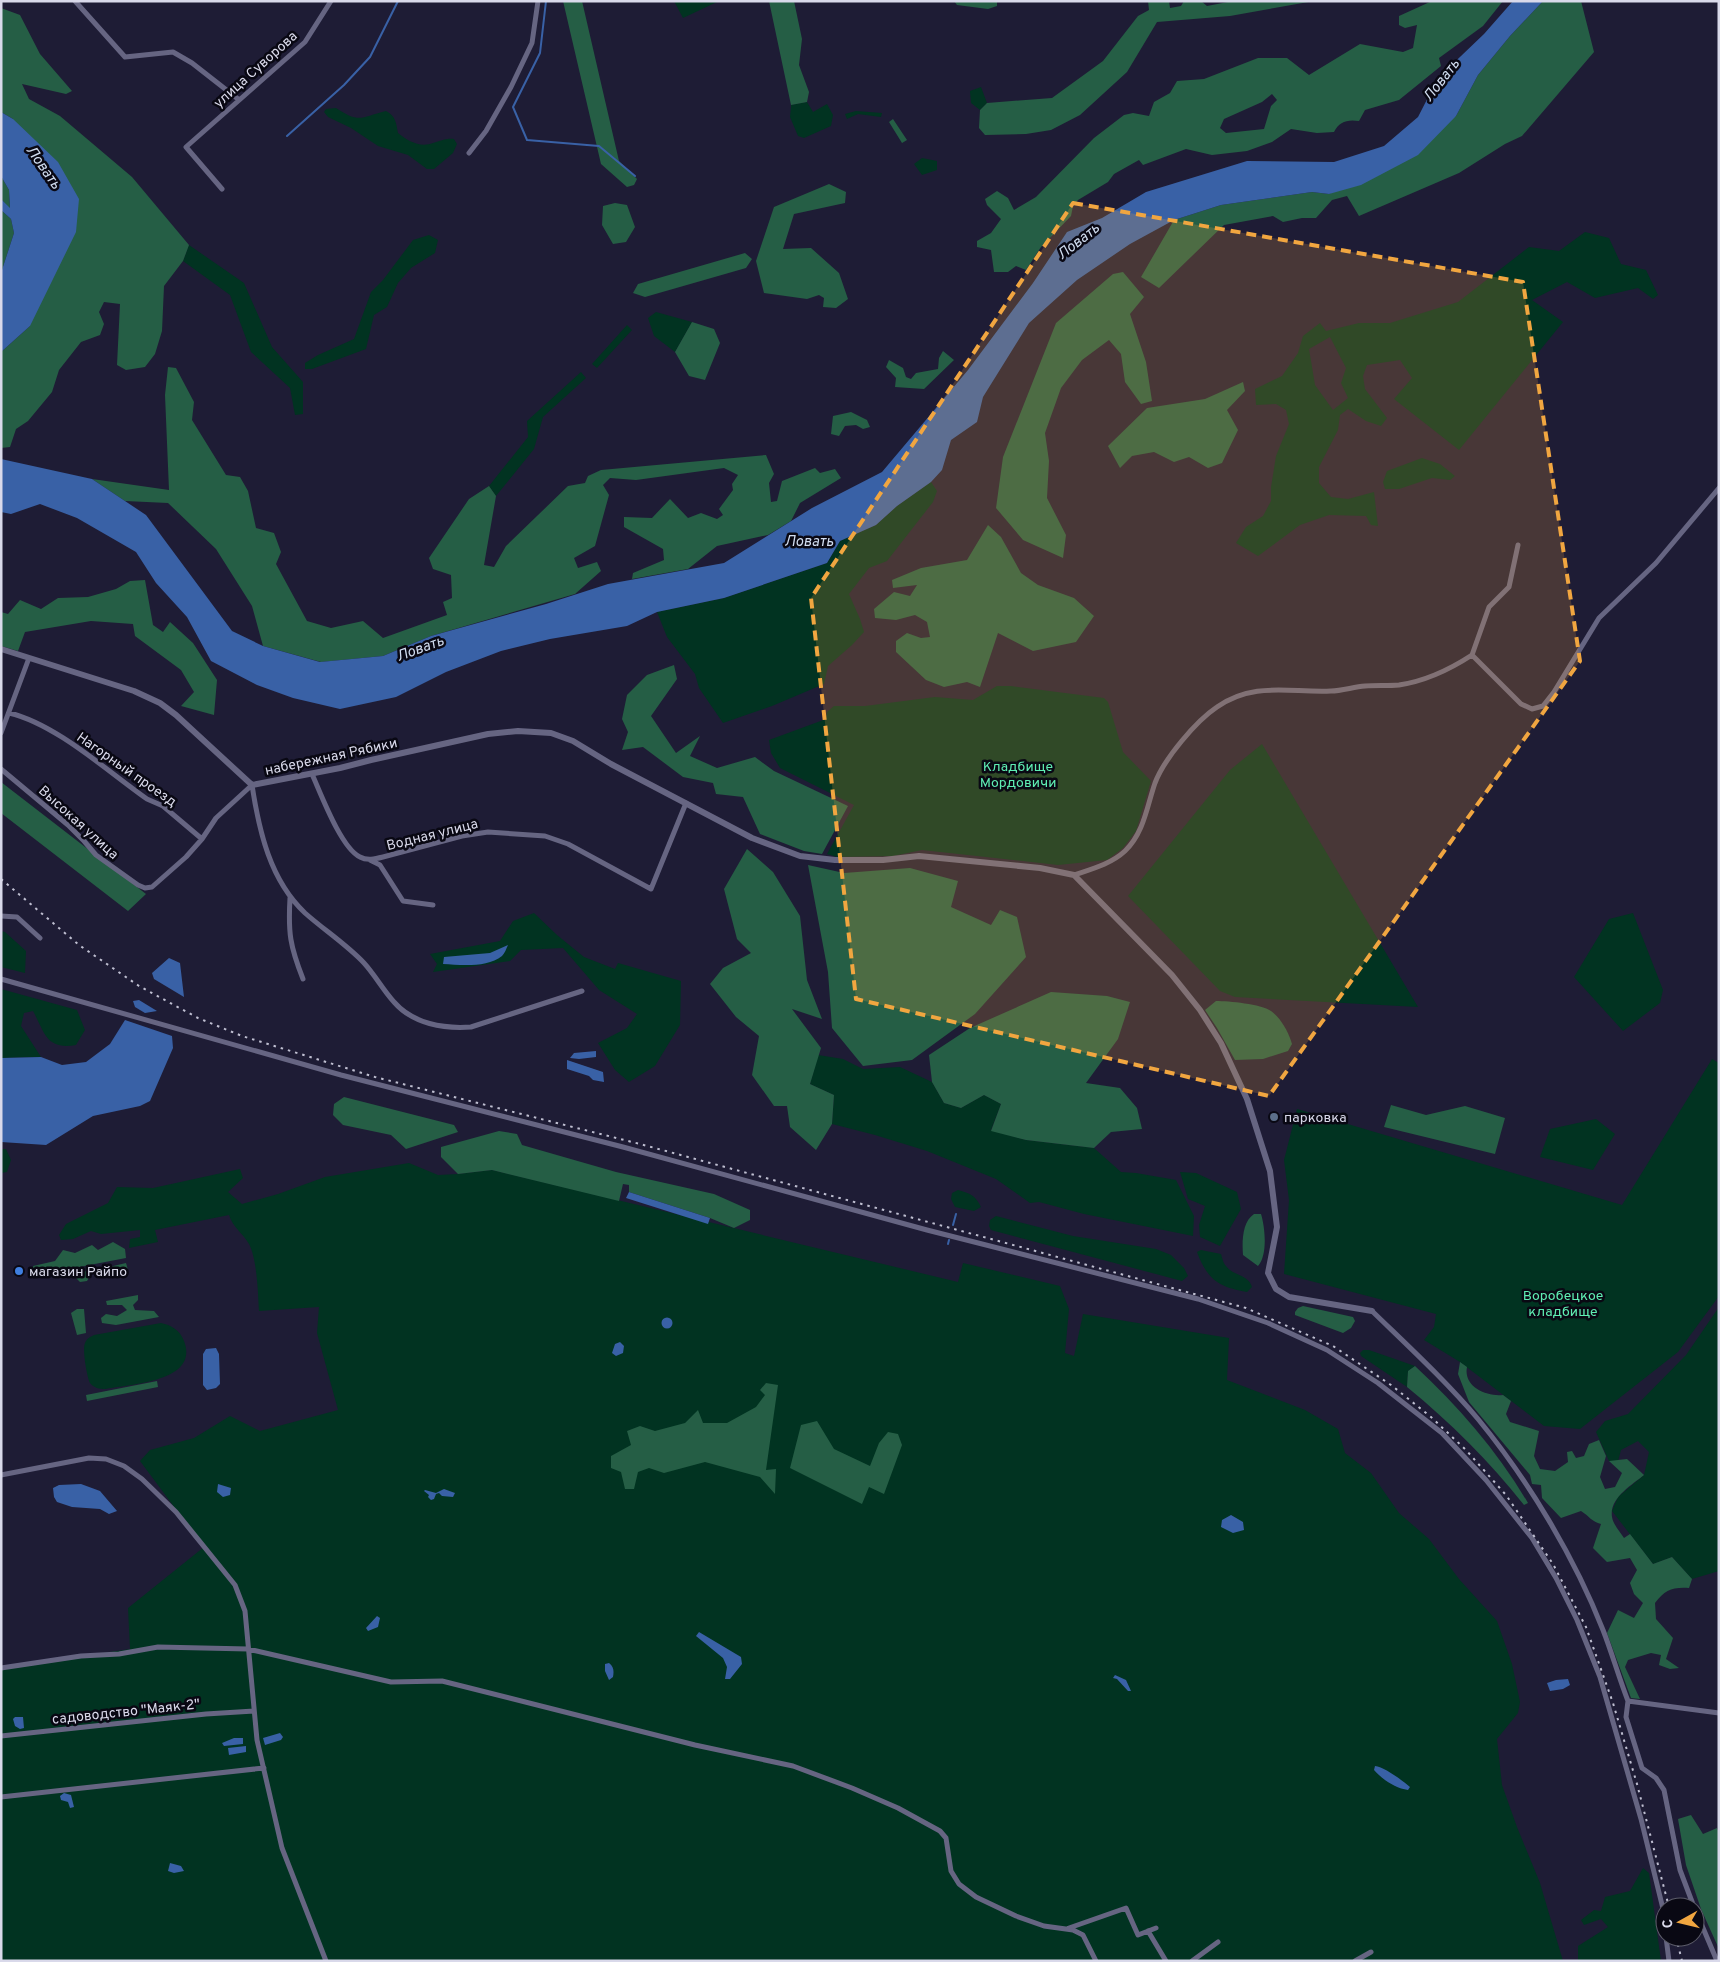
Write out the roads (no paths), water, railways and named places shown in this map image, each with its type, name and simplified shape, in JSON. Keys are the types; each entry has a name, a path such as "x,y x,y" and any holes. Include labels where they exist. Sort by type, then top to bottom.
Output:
{"street":[{"path":"75,1 125,56 173,52 192,63 238,99"},
{"name":"улица Суворова","path":"222,189 186,147 238,99 305,42 331,1"},
{"path":"469,153 486,131 511,87 532,43 538,1"},
{"path":"1472,655 1521,704 1532,709 1543,706 1554,692 1600,618 1656,563 1719,488"},
{"path":"1518,545 1509,587 1489,607 1472,655 1451,668 1428,678 1398,685 1364,686 1332,692 1280,689 1254,691 1236,696 1217,707 1200,721 1165,763 1156,781 1138,834 1125,851 1109,863 1074,875 1172,975 1200,1010 1222,1043 1247,1099 1270,1171 1277,1227 1268,1273 1276,1289 1289,1298 1372,1311 1426,1363 1478,1419 1525,1483 1571,1560 1603,1629 1628,1701 1626,1717 1642,1768 1656,1778 1664,1790 1680,1870 1691,1897"},
{"name":"набережная Рябики","path":"1,649 134,691 160,703 176,715 252,785 312,774 488,734 518,731 551,733 573,741 611,764 752,838 800,856 835,860 883,860 919,856 1040,868 1074,875"},
{"path":"1,733 29,658"},
{"name":"Нагорный проезд","path":"9,713 24,716 56,733 147,799 163,806 202,839"},
{"name":"Высокая улица","path":"1,769 68,825 96,856 145,888 152,886 186,857 202,839"},
{"name":"Водная улица","path":"312,774 341,836 351,851 360,858 370,860 462,836 488,832 545,836 568,844 651,889 686,803"},
{"path":"202,839 216,818 252,785"},
{"path":"252,785 266,852 290,898 364,963 395,1004 408,1014 428,1023 453,1028 471,1027 582,991"},
{"path":"370,860 380,865 403,901 433,905"},
{"path":"290,898 288,926 292,952 302,979"},
{"path":"1,916 17,917 40,938"},
{"path":"1,979 341,1074 604,1142 927,1230 1198,1299 1268,1323 1327,1350 1378,1383 1442,1433 1486,1480 1532,1538 1556,1578 1577,1620 1600,1677 1634,1793 1660,1897"},
{"path":"1,1475 89,1458 106,1459 124,1466 142,1479 176,1512 235,1585 244,1611 257,1740 282,1848 326,1961"},
{"path":"1,1668 81,1656 119,1654 158,1647 248,1649 391,1682 442,1680 695,1745 793,1766 898,1808 940,1831 946,1838 951,1871 959,1884 976,1897 1016,1916 1044,1926 1073,1930 1083,1935 1096,1961"},
{"path":"1628,1701 1719,1713"},
{"name":"садоводство \"Маяк-2\"","path":"1,1736 206,1714 254,1711"},
{"path":"1,1797 264,1768"},
{"path":"1066,1929 1126,1908 1138,1935 1156,1928"},
{"path":"1148,1931 1166,1961"},
{"path":"1705,1932 1717,1961"},
{"path":"1192,1961 1218,1942"},
{"path":"1667,1947 1668,1961"},
{"path":"1355,1961 1370,1952"}],"water":[{"name":"Ловать","path":"1513,1 1543,1 1510,36 1478,75 1456,116 1418,155 1361,185 1329,194 1312,192 1221,205 1174,220 1130,244 1077,280 1029,323 983,397 977,422 951,440 942,470 931,482 897,506 876,525 840,541 827,563 724,598 657,612 627,626 550,639 501,651 446,672 396,697 340,709 293,698 257,685 211,661 187,617 156,583 136,552 77,518 40,504 11,514 1,512 1,459 92,479 146,515 232,631 263,646 320,662 383,656 431,636 546,604 608,584 724,563 812,508 882,472 968,370 1033,283 1067,232 1102,218 1146,192 1247,161 1334,162 1384,146 1418,117 1438,78 1484,34"},
{"name":"Ловать","path":"1,112 13,119 58,162 79,199 76,232 30,326 1,352 1,273 14,233 11,219 1,210 1,199 10,208 9,190 1,176"},
{"path":"508,945 502,956 496,960 474,965 443,964 444,957 490,953"},
{"path":"169,958 180,963 184,997 154,979 152,973"},
{"path":"139,1000 157,1011 145,1013 135,1007 133,1001"},
{"path":"125,1020 172,1036 173,1048 150,1101 140,1106 93,1116 46,1145 1,1142 1,1058 41,1057 62,1065 86,1062 110,1044"},
{"path":"596,1051 596,1057 570,1058 574,1053"},
{"path":"567,1060 603,1072 604,1082 593,1080 589,1076 567,1069"},
{"path":"629,1192 710,1218 708,1224 626,1198"},
{"path":"667,1317 673,1323 667,1329 661,1323"},
{"path":"620,1342 624,1346 623,1353 616,1356 612,1353 615,1344"},
{"path":"216,1348 219,1354 220,1384 216,1388 207,1390 203,1385 203,1354 206,1349"},
{"path":"81,1484 100,1491 117,1511 109,1514 100,1509 72,1507 57,1502 54,1497 53,1488 59,1485"},
{"path":"218,1484 231,1488 230,1495 223,1497 217,1492"},
{"path":"444,1489 455,1493 453,1497 442,1496 439,1493 431,1500 424,1491 436,1493"},
{"path":"1231,1515 1243,1522 1244,1530 1233,1533 1221,1527 1222,1520"},
{"path":"377,1616 380,1618 378,1627 368,1631 366,1628"},
{"path":"699,1632 741,1657 742,1664 730,1679 725,1679 727,1667 723,1658 696,1636"},
{"path":"609,1663 614,1673 613,1677 609,1680 605,1671 605,1664"},
{"path":"1115,1675 1126,1680 1131,1691 1128,1691 1117,1679 1113,1678"},
{"path":"1568,1679 1570,1685 1563,1689 1550,1691 1547,1683"},
{"path":"15,1717 23,1717 24,1728 20,1729 15,1726 13,1719"},
{"path":"280,1733 283,1737 281,1740 265,1745 263,1738"},
{"path":"234,1738 243,1738 243,1744 224,1746 222,1743"},
{"path":"246,1746 246,1752 229,1755 228,1748"},
{"path":"1375,1766 1388,1771 1410,1787 1408,1790 1390,1783 1374,1770"},
{"path":"64,1793 71,1795 74,1807 70,1808 68,1802 61,1800 60,1796"},
{"path":"170,1863 181,1866 184,1871 174,1873 168,1871"}],"waterway":[{"path":"287,136 344,85 370,57 398,1"},
{"path":"546,1 540,53 513,107 527,140 599,146 635,176"},
{"path":"953,1225 956,1214"},
{"path":"948,1244 949,1240"}],"railway":[{"path":"1,879 79,945 139,986 198,1018 242,1036 375,1077 640,1144 1246,1308 1333,1346 1391,1385 1431,1417 1466,1450 1506,1495 1553,1564 1586,1627 1613,1703 1637,1784 1666,1897"},
{"path":"1678,1947 1682,1961"}],"place":[{"name":"парковка","path":"1274,1117"},
{"name":"магазин Райпо","path":"19,1271"}],"park label":[{"name":"Кладбище Мордовичи","path":"1018,774"},
{"name":"Воробецкое кладбище","path":"1563,1304"}]}
